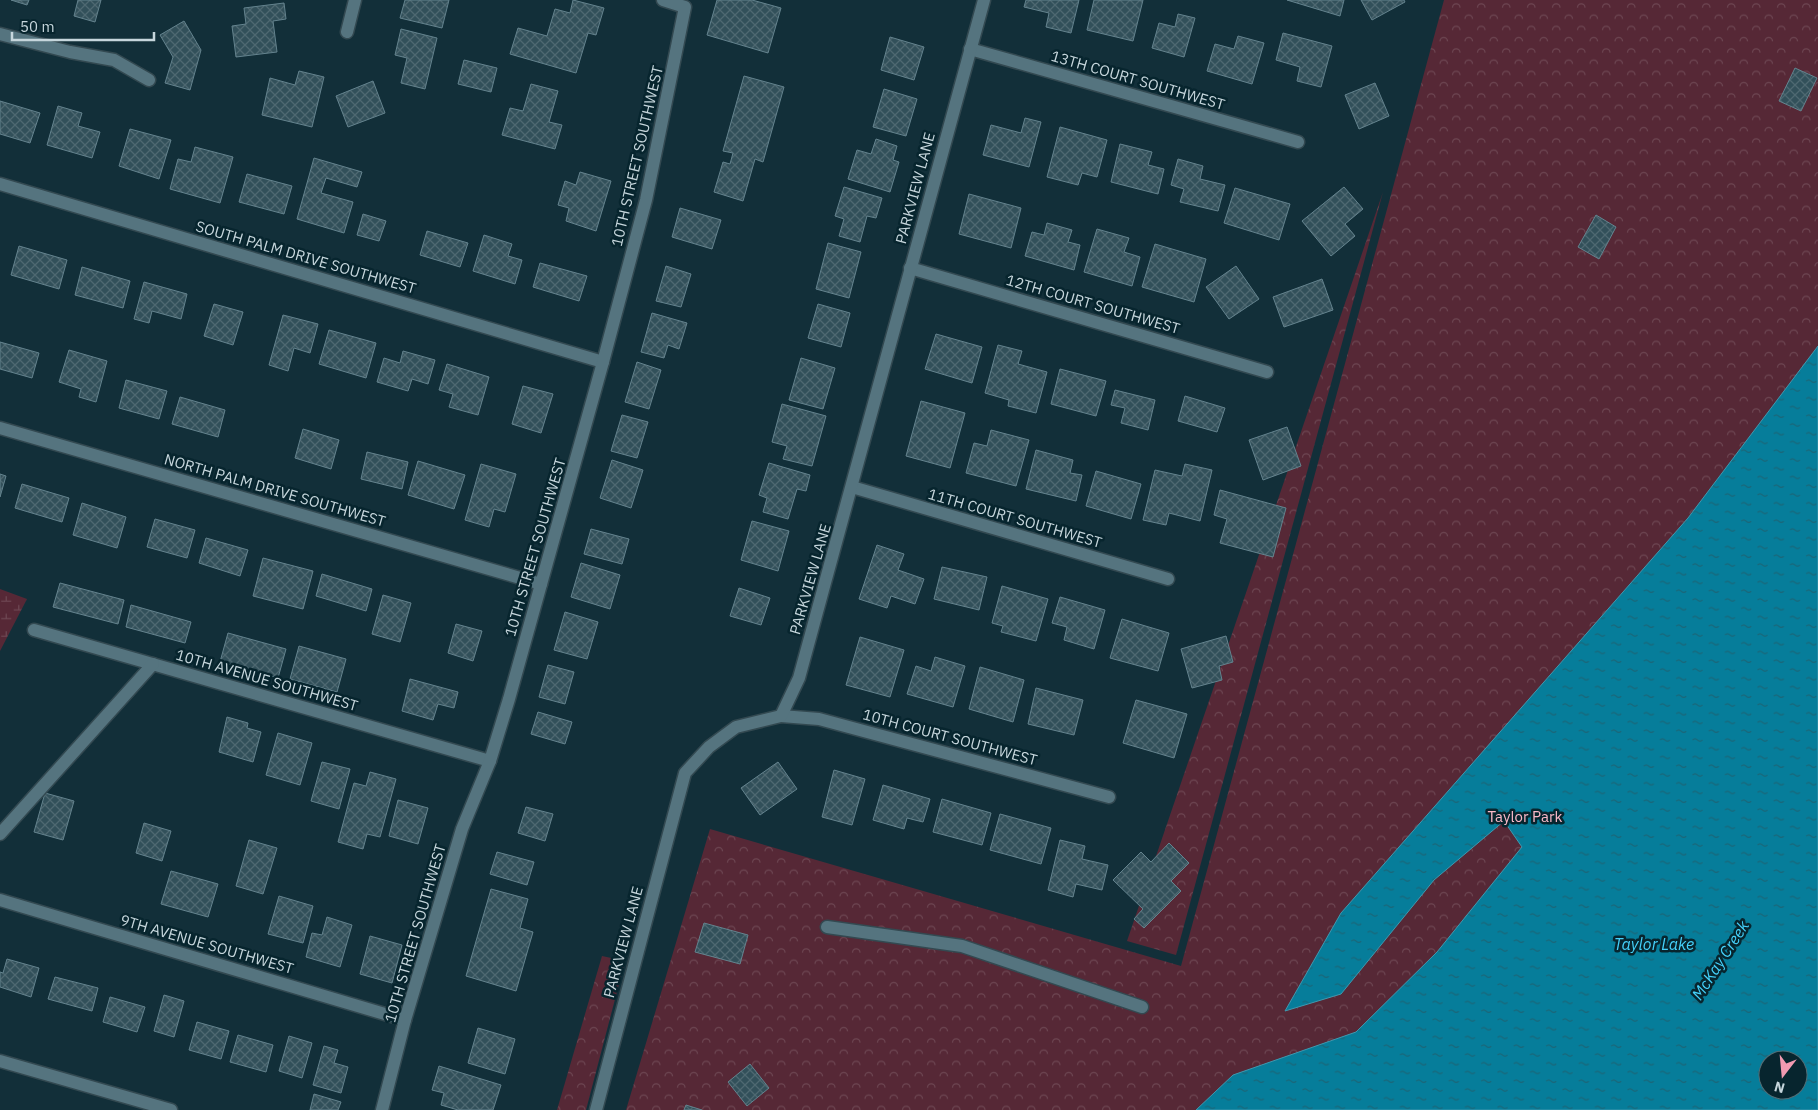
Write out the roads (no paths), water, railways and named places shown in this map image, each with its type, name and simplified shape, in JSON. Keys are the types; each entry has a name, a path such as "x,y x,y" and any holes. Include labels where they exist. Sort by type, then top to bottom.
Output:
{"street":[{"path":"347,32 355,0"},
{"name":"10TH STREET SOUTHWEST","path":"382,1110 406,1020 462,829 490,761 604,362 646,200 685,7 663,0"},
{"name":"PARKVIEW LANE","path":"596,1110 685,773 709,747 736,727 781,716 799,678 984,0"},
{"path":"0,34 70,52 114,60 149,80"},
{"name":"13TH COURT SOUTHWEST","path":"970,49 1298,142"},
{"name":"SOUTH PALM DRIVE SOUTHWEST","path":"0,184 604,362"},
{"name":"12TH COURT SOUTHWEST","path":"910,268 1267,372"},
{"name":"NORTH PALM DRIVE SOUTHWEST","path":"0,428 541,584"},
{"name":"11TH COURT SOUTHWEST","path":"852,487 1168,579"},
{"name":"10TH AVENUE SOUTHWEST","path":"34,630 490,761"},
{"path":"0,834 153,664"},
{"name":"10TH COURT SOUTHWEST","path":"781,716 819,719 1109,797"},
{"name":"9TH AVENUE SOUTHWEST","path":"0,900 406,1020"},
{"path":"827,927 962,946 1142,1007"},
{"path":"0,1061 172,1110"}],"water":[{"name":"Taylor Lake","path":"1818,346 1818,1110 1196,1110 1233,1075 1356,1032 1437,952 1522,847 1504,821 1434,880 1341,994 1285,1011 1341,913 1688,518"}],"park label":[{"name":"Taylor Park","path":"1525,816"}],"water label":[{"name":"McKay Creek","path":"1720,960"}]}
